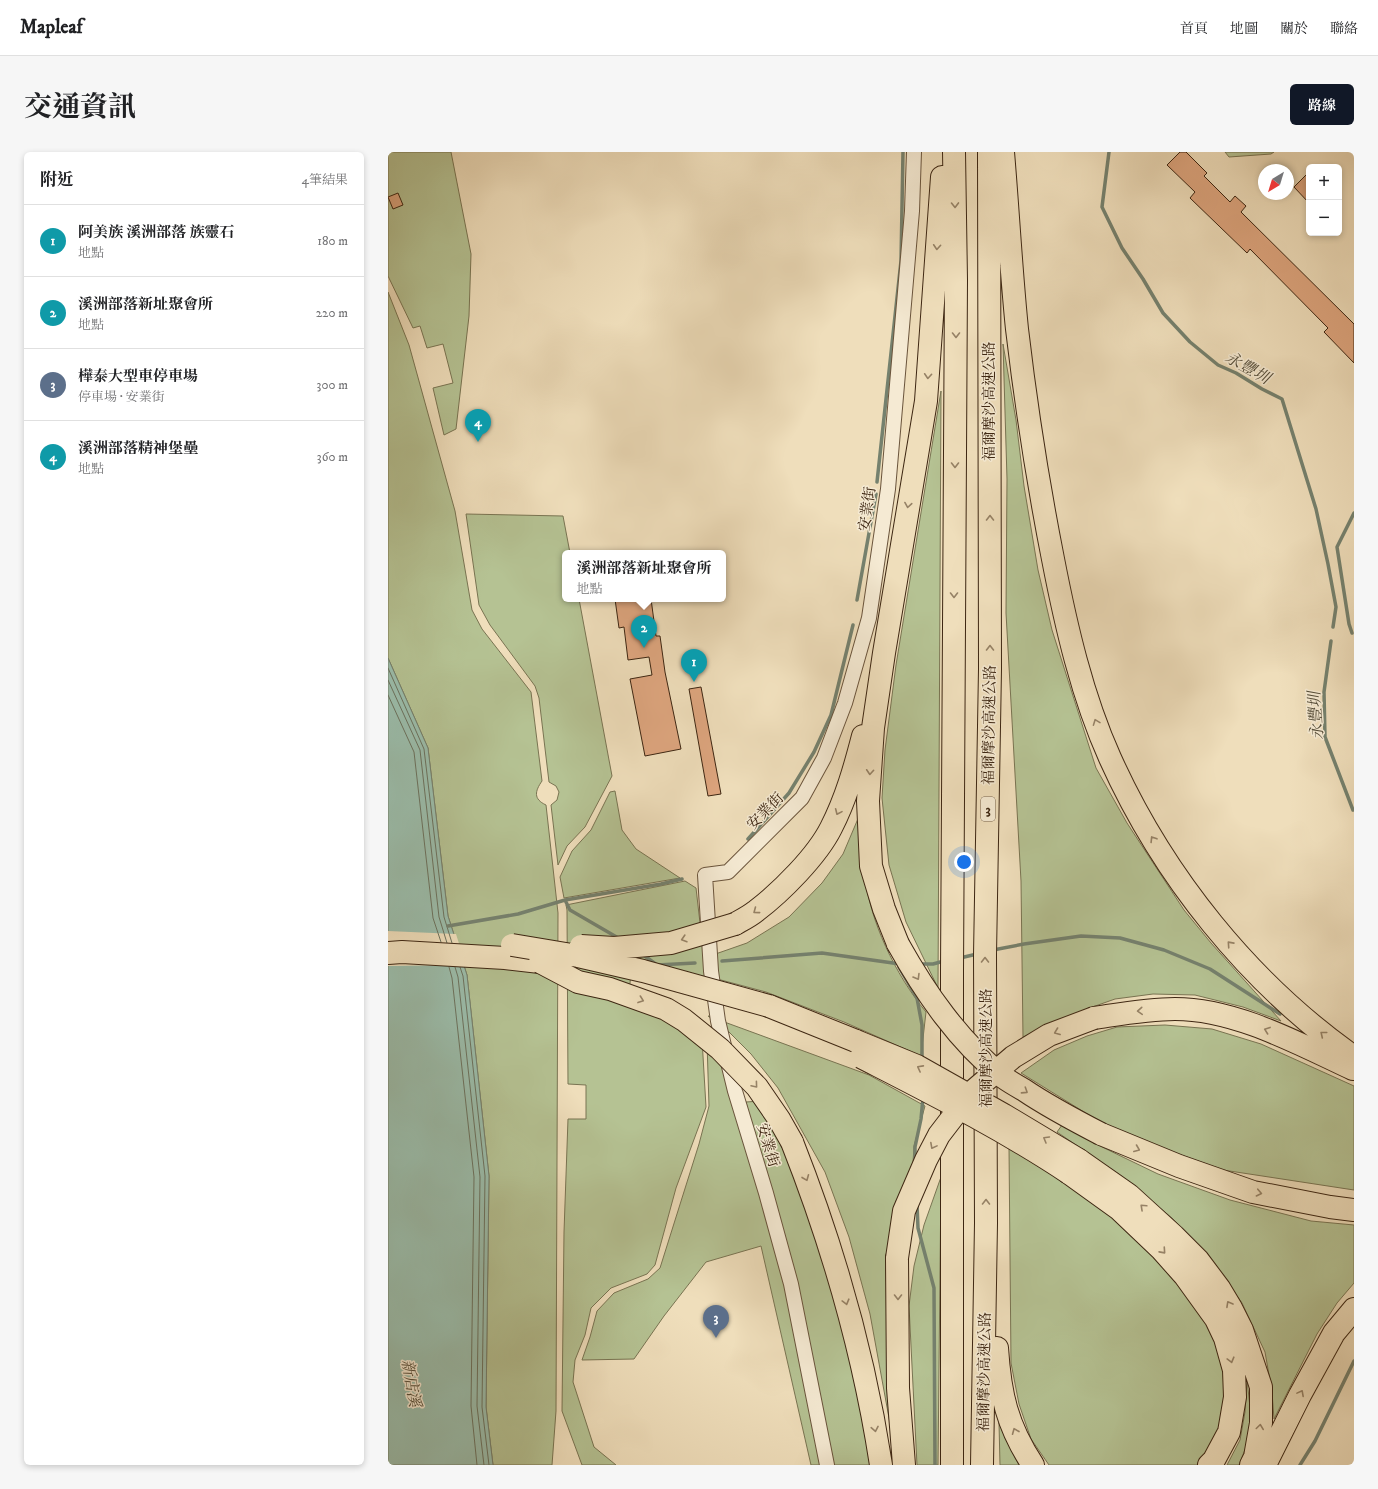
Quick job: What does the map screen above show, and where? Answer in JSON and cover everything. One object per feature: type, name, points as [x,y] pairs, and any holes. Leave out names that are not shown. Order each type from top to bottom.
[{"type":"highway","points":[[944,152],[926,401],[873,728],[868,801],[871,866],[884,909],[898,944],[918,980],[939,1010],[967,1044],[1004,1077],[1053,1109],[1101,1134],[1179,1166],[1253,1192],[1330,1207],[1354,1210]]},
{"type":"highway","name":"福爾摩沙高速公路","points":[[952,1465],[952,972],[956,288],[954,152]]},
{"type":"highway","name":"福爾摩沙高速公路","points":[[982,1465],[986,1223],[985,954],[990,669],[989,152]]},
{"type":"highway","points":[[1003,152],[1017,328],[1041,497],[1061,597],[1093,715],[1109,756],[1142,822],[1165,859],[1195,901],[1258,975],[1296,1012],[1354,1057]]},
{"type":"highway","points":[[388,939],[544,944],[614,948],[672,943],[735,924],[755,912],[794,877],[812,856],[831,829],[856,763],[884,653]]},
{"type":"highway","points":[[512,944],[578,956],[643,971],[767,1013],[852,1046],[1044,1157],[1074,1166],[1129,1195],[1198,1260],[1220,1288],[1242,1330],[1261,1387],[1261,1423],[1256,1457],[1251,1465]]},
{"type":"highway","points":[[388,953],[402,952],[497,957],[540,962],[664,988],[767,1013]]},
{"type":"highway","points":[[540,962],[578,982],[610,989],[666,1009],[684,1020],[720,1049],[757,1087],[779,1119],[792,1142],[813,1196],[842,1285],[863,1365],[881,1465]]},
{"type":"highway","points":[[904,1465],[898,1388],[897,1258],[904,1211],[926,1160],[939,1135],[972,1092],[1013,1057],[1049,1035],[1094,1018],[1142,1011],[1176,1009],[1205,1012],[1241,1021],[1284,1036],[1354,1069]]},
{"type":"highway","points":[[1074,1166],[1161,1248],[1185,1276],[1211,1313],[1225,1338],[1234,1370],[1235,1397],[1228,1432],[1214,1460],[1209,1465]]},
{"type":"highway","points":[[986,1223],[999,1377],[1006,1410],[1021,1446],[1033,1465]]},
{"type":"highway","points":[[1265,1465],[1300,1395],[1334,1333],[1354,1309]]},
{"type":"street","name":"安業街","points":[[827,1465],[791,1284],[766,1193],[735,1091],[718,1021],[711,971],[705,875],[728,872],[802,798],[824,758],[842,710],[869,618],[888,489],[912,211],[914,152]]},
{"type":"shaded area","points":[[388,152],[451,152],[471,254],[469,316],[456,429],[444,435],[433,388],[453,383],[443,344],[427,348],[420,326],[413,328],[388,276]]},
{"type":"shaded area","points":[[1225,152],[1274,152],[1271,154],[1229,157]]},
{"type":"shaded area","points":[[388,292],[409,345],[455,511],[472,610],[482,629],[531,692],[542,781],[536,794],[539,800],[546,805],[558,913],[556,1411],[552,1465],[493,1465],[486,1407],[489,1176],[467,975],[448,916],[428,748],[388,658]]},
{"type":"shaded area","points":[[1003,344],[1016,420],[1024,486],[1038,570],[1052,630],[1096,768],[1127,823],[1184,910],[1211,943],[1281,1021],[1243,1007],[1195,995],[1153,994],[1115,999],[1084,1010],[1023,1037],[1021,881],[1006,613],[1007,479]]},
{"type":"shaded area","points":[[941,391],[938,988],[906,922],[889,865],[882,798],[885,750],[896,665]]},
{"type":"shaded area","points":[[466,514],[563,516],[569,550],[562,550],[562,602],[580,602],[612,776],[585,827],[567,846],[558,865],[551,805],[557,800],[559,792],[556,786],[549,782],[539,698],[535,686],[490,625],[479,605]]},
{"type":"shaded area","points":[[615,791],[622,830],[636,849],[680,878],[564,898],[560,877],[572,851],[591,830],[610,792]]},
{"type":"shaded area","points":[[860,814],[863,865],[867,891],[878,928],[894,964],[926,1012],[921,1056],[844,1022],[766,992],[706,976],[707,982],[632,964],[628,1002],[702,1039],[706,1107],[676,1188],[655,1265],[647,1274],[611,1288],[591,1308],[585,1335],[575,1360],[573,1382],[594,1447],[616,1465],[582,1465],[562,1411],[564,1232],[568,1119],[586,1119],[586,1085],[568,1084],[566,905],[685,881],[696,888],[704,958],[747,943],[789,917],[822,883],[843,854]]},
{"type":"shaded area","points":[[708,1016],[869,1075],[925,1106],[914,1146],[913,1163],[908,1180],[896,1201],[886,1269],[891,1429],[870,1314],[849,1237],[825,1172],[778,1088],[751,1054],[725,1028]]},
{"type":"shaded area","points":[[1165,1025],[1212,1029],[1261,1044],[1354,1086],[1354,1190],[1223,1170],[1159,1147],[1105,1125],[1021,1073],[1054,1050],[1087,1036],[1117,1027]]},
{"type":"shaded area","points":[[707,1042],[725,1057],[789,1294],[822,1465],[811,1465],[761,1246],[706,1262],[664,1316],[634,1359],[582,1360],[597,1311],[614,1293],[648,1279],[660,1268],[699,1144],[709,1106]]},
{"type":"shaded area","points":[[761,1101],[803,1178],[858,1362],[876,1465],[832,1465],[746,1102]]},
{"type":"shaded area","points":[[1062,1125],[1100,1146],[1158,1174],[1230,1200],[1311,1221],[1354,1225],[1354,1283],[1337,1303],[1317,1334],[1274,1419],[1272,1392],[1265,1352],[1242,1303],[1208,1256],[1172,1218],[1120,1175],[1057,1132]]},
{"type":"shaded area","points":[[1009,1147],[1106,1212],[1153,1254],[1186,1292],[1210,1327],[1223,1362],[1226,1400],[1221,1426],[1198,1465],[1049,1465],[1031,1439],[1019,1404],[1011,1363]]},
{"type":"shaded area","points":[[941,1177],[938,1465],[917,1465],[909,1306],[914,1266],[924,1225]]},
{"type":"shaded area","points":[[1247,1379],[1251,1417],[1246,1447],[1239,1465],[1227,1465],[1240,1440],[1245,1412]]},
{"type":"shaded area","points":[[999,1423],[1015,1458],[1019,1465],[1000,1465]]},
{"type":"water","name":"新店溪","points":[[388,658],[428,748],[448,916],[467,975],[489,1176],[486,1407],[493,1465],[388,1465]]},
{"type":"pier","points":[[388,931],[456,934],[466,966],[388,966]]},
{"type":"building","points":[[1180,152],[1186,152],[1207,173],[1204,176],[1230,202],[1235,196],[1246,206],[1241,212],[1354,324],[1354,363],[1324,332],[1328,328],[1250,249],[1247,253],[1190,198],[1195,192],[1167,165]]},
{"type":"building","points":[[1306,175],[1306,200],[1294,187]]},
{"type":"building","points":[[398,193],[403,205],[393,209],[388,197]]},
{"type":"building","points":[[615,602],[651,602],[656,636],[660,636],[665,672],[681,749],[645,756],[630,679],[652,675],[649,657],[628,660],[624,627],[619,628]]},
{"type":"building","points":[[701,687],[721,794],[708,796],[689,689]]},
{"type":"waterway","points":[[877,482],[901,261],[903,152]]},
{"type":"waterway","name":"永豐圳","points":[[1109,152],[1102,207],[1122,248],[1143,279],[1163,313],[1190,342],[1218,365],[1236,373],[1282,399],[1316,509],[1336,607],[1333,627]]},
{"type":"waterway","points":[[857,600],[876,494]]},
{"type":"waterway","points":[[1352,633],[1349,624],[1337,547],[1354,513]]},
{"type":"waterway","points":[[748,839],[789,793],[814,752],[831,715],[853,625]]},
{"type":"waterway","name":"永豐圳","points":[[1331,641],[1324,692],[1325,737],[1353,810]]},
{"type":"waterway","points":[[448,926],[518,914],[565,900],[661,884],[682,879]]},
{"type":"waterway","points":[[565,900],[570,910],[620,939]]},
{"type":"waterway","points":[[993,950],[1081,936],[1120,938],[1164,950],[1210,969],[1280,1014]]},
{"type":"waterway","points":[[722,961],[822,953],[900,964]]},
{"type":"waterway","points":[[642,954],[657,965],[695,963]]},
{"type":"waterway","points":[[960,958],[977,954]]},
{"type":"waterway","points":[[919,964],[933,964],[944,961]]},
{"type":"waterway","points":[[899,967],[917,998],[922,1025],[922,1060]]},
{"type":"waterway","points":[[915,1161],[915,1147],[921,1119],[923,1098]]},
{"type":"waterway","points":[[917,1205],[918,1228],[934,1288],[935,1465]]},
{"type":"waterway","points":[[1300,1465],[1315,1441],[1354,1361]]},
{"type":"place","name":"溪洲部落精神堡壘","points":[[478,442]]},
{"type":"place","name":"溪洲部落新址聚會所","points":[[644,648]]},
{"type":"place","name":"阿美族 溪洲部落 族靈石","points":[[694,682]]},
{"type":"place","name":"樺泰大型車停車場","points":[[716,1338]]}]
